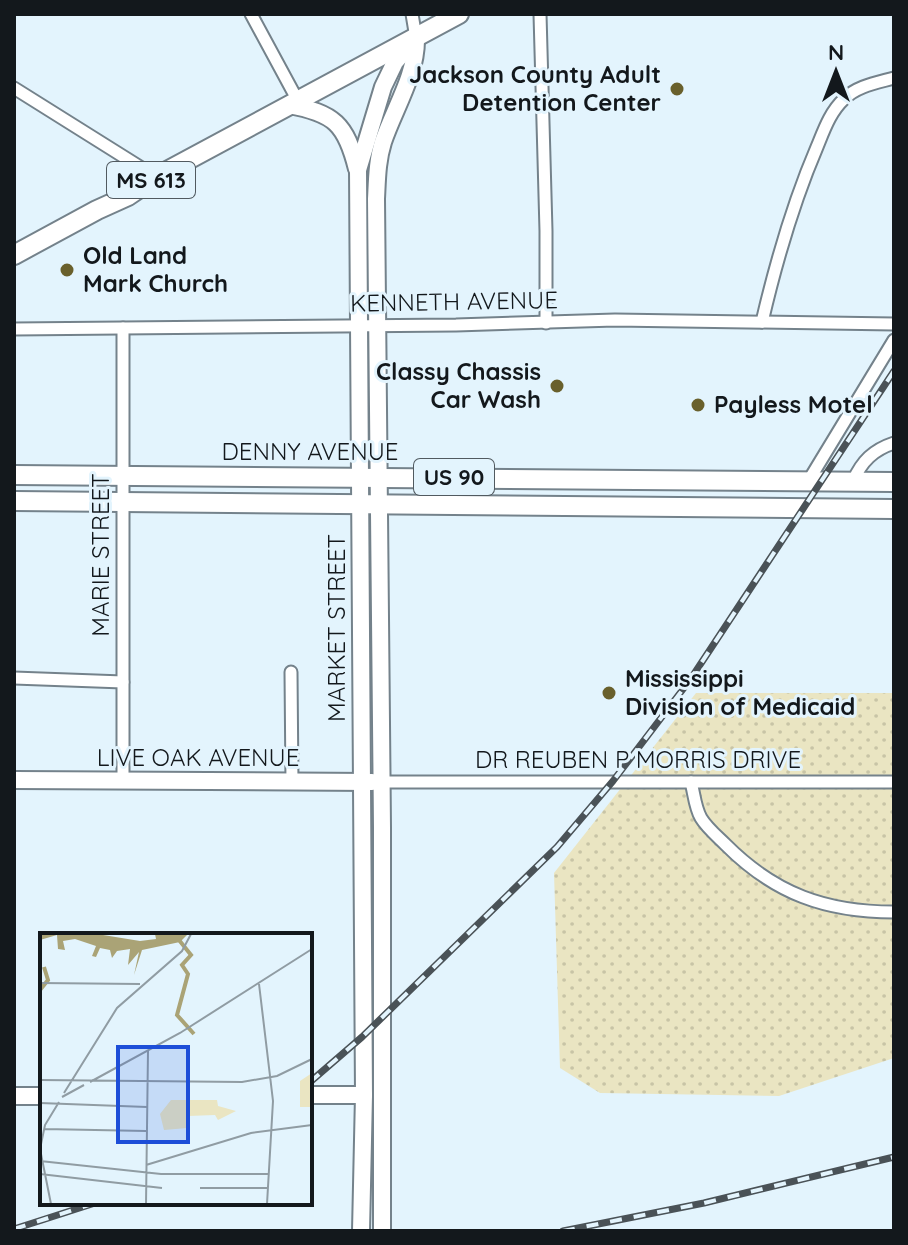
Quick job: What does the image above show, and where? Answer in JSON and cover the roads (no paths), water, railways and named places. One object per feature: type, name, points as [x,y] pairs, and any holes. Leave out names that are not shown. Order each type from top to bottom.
[{"type":"main road","name":"MS 613","points":[[14,255],[128,196],[156,177],[459,14]]},
{"type":"main road","name":"MARKET STREET","points":[[369,476],[358,326],[358,170],[383,87],[395,62],[416,38]]},
{"type":"main road","name":"MARKET STREET","points":[[361,1231],[364,1186],[362,782],[376,326],[376,199],[382,144],[412,65],[416,38]]},
{"type":"main road","points":[[294,103],[329,116],[341,128],[351,146],[358,170]]},
{"type":"main road","name":"DENNY AVENUE","points":[[14,475],[894,482]]},
{"type":"main road","name":"US 90","points":[[14,501],[894,509]]},
{"type":"main road","name":"MARKET STREET","points":[[369,503],[381,782],[382,1231]]},
{"type":"main road","name":"LIVE OAK AVENUE","points":[[14,780],[381,782]]},
{"type":"main road","points":[[312,1095],[364,1095]]},
{"type":"main road","points":[[14,1096],[40,1096]]},
{"type":"street","points":[[251,14],[294,103]]},
{"type":"street","name":"MARKET STREET","points":[[412,14],[416,38]]},
{"type":"street","points":[[540,14],[546,323]]},
{"type":"street","points":[[762,322],[792,216],[828,121],[837,106],[854,91],[894,78]]},
{"type":"street","points":[[14,88],[156,177]]},
{"type":"street","name":"KENNETH AVENUE","points":[[14,329],[376,326],[615,320],[894,324]]},
{"type":"street","name":"MARIE STREET","points":[[123,328],[123,781]]},
{"type":"street","points":[[809,480],[894,340]]},
{"type":"street","points":[[853,481],[864,461],[874,452],[894,443]]},
{"type":"street","points":[[291,672],[292,783]]},
{"type":"street","points":[[14,678],[123,682]]},
{"type":"street","name":"DR REUBEN P MORRIS DRIVE","points":[[381,782],[894,782]]},
{"type":"street","points":[[691,782],[700,816],[745,864],[777,886],[841,908],[894,912]]},
{"type":"railway","points":[[312,1080],[362,1037],[557,847],[613,781],[690,680],[894,371]]},
{"type":"railway","points":[[563,1231],[704,1203],[894,1157]]},
{"type":"railway","points":[[14,1229],[89,1205]]},
{"type":"place","name":"Jackson County Adult Detention Center","points":[[677,89]]},
{"type":"place","name":"Old Land Mark Church","points":[[67,270]]},
{"type":"place","name":"Classy Chassis Car Wash","points":[[557,386]]},
{"type":"place","name":"Payless Motel","points":[[698,405]]},
{"type":"place","name":"Mississippi Division of Medicaid","points":[[609,693]]}]
